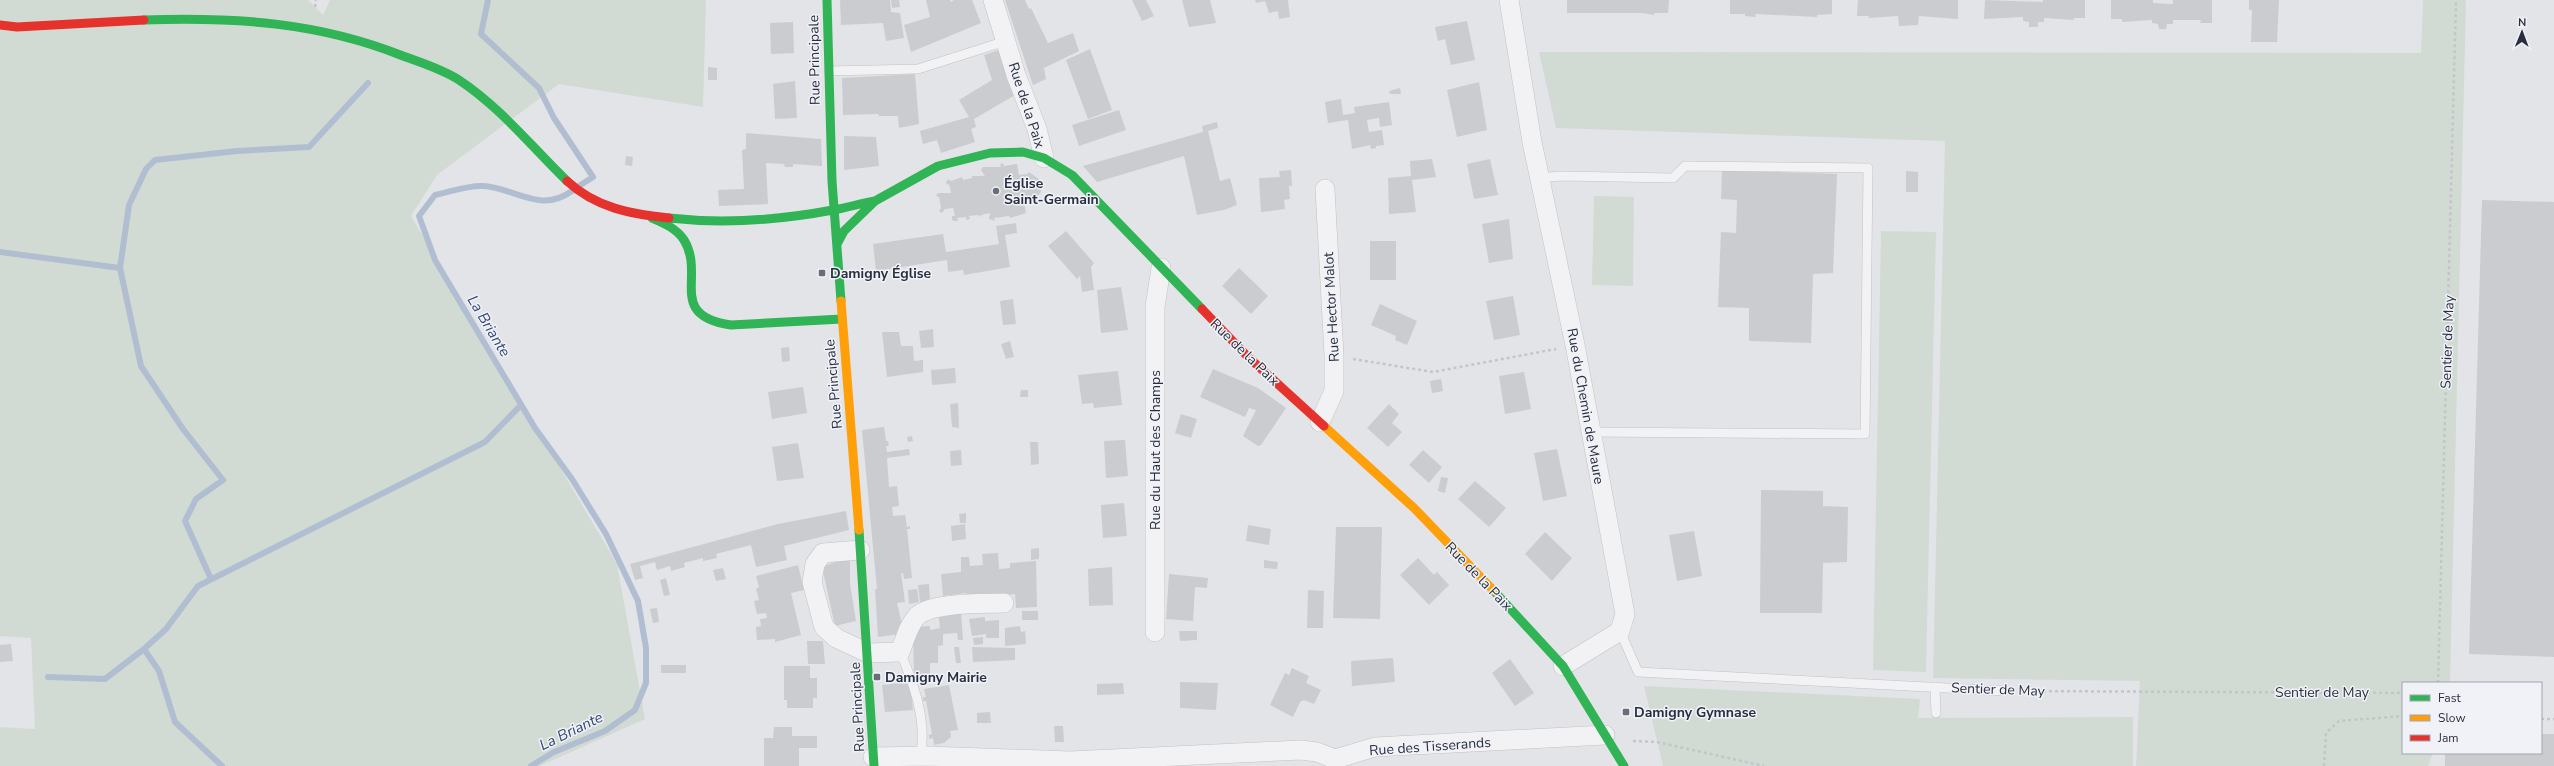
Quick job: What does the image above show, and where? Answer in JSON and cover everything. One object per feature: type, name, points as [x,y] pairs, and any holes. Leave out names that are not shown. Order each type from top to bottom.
[{"type":"street","name":"Rue Principale","points":[[827,0],[828,71],[837,244],[868,653],[873,761]]},
{"type":"street","name":"Rue de la Paix","points":[[993,0],[1037,129],[1044,158],[1072,175],[1247,356],[1414,508],[1563,666]]},
{"type":"street","name":"Rue du Chemin de Maure","points":[[1509,0],[1532,142],[1575,345],[1625,614],[1620,631]]},
{"type":"street","points":[[0,25],[17,27],[141,21],[247,21],[313,28],[398,53],[458,80],[506,119],[561,175],[593,201],[649,216],[669,225],[686,246],[692,300],[697,312],[706,320],[715,324],[731,325],[842,319]]},
{"type":"street","points":[[837,244],[844,231],[875,201],[938,166],[990,153],[1023,152],[1044,158]]},
{"type":"street","name":"Rue Hector Malot","points":[[1320,422],[1334,391],[1334,356],[1325,189]]},
{"type":"street","points":[[649,216],[708,220],[783,216],[835,210],[875,201]]},
{"type":"street","points":[[686,246],[693,234],[708,220]]},
{"type":"street","name":"Rue du Haut des Champs","points":[[1155,632],[1155,307],[1161,268]]},
{"type":"street","points":[[860,550],[823,553],[815,564],[812,582],[824,627],[836,638],[868,653],[900,652],[909,627],[918,616],[932,608],[1004,603]]},
{"type":"street","points":[[1620,631],[1563,666],[1624,766]]},
{"type":"street","name":"Rue des Tisserands","points":[[873,761],[920,757],[1155,762],[1301,750],[1317,752],[1334,762],[1375,747],[1606,737]]},
{"type":"lane","points":[[828,71],[918,69],[1006,41]]},
{"type":"lane","points":[[1540,178],[1560,176],[1673,178],[1685,166],[1868,168],[1865,434],[1590,432]]},
{"type":"lane","name":"Sentier de May","points":[[1620,631],[1638,672],[2005,691]]},
{"type":"lane","points":[[900,652],[914,685],[923,743],[920,757]]},
{"type":"lane","points":[[1935,687],[1936,713]]},
{"type":"path","name":"Sentier de May","points":[[2438,682],[2456,0]]},
{"type":"path","points":[[1334,356],[1433,372],[1468,368],[1575,345]]},
{"type":"path","name":"Sentier de May","points":[[2005,691],[2402,693]]},
{"type":"path","points":[[2324,766],[2326,733],[2339,721],[2402,716]]},
{"type":"path","points":[[2542,719],[2554,719]]},
{"type":"path","points":[[1606,737],[1657,742],[1764,766]]},
{"type":"shaded area","points":[[0,0],[308,0],[323,15],[330,0],[706,0],[703,107],[559,84],[437,175],[411,216],[617,564],[645,719],[540,766],[0,766],[0,727],[35,729],[31,638],[0,636]]},
{"type":"shaded area","points":[[2423,0],[2466,0],[2450,682],[2402,682],[2402,754],[2433,754],[2428,766],[2136,766],[2140,681],[1933,678],[1945,141],[1556,128],[1539,52],[2421,53]]},
{"type":"shaded area","points":[[1594,196],[1634,197],[1633,286],[1592,285]]},
{"type":"shaded area","points":[[1881,231],[1936,232],[1926,672],[1873,670]]},
{"type":"shaded area","points":[[1644,686],[1920,699],[1918,718],[2133,717],[2133,766],[1663,766]]},
{"type":"building","points":[[840,0],[890,0],[891,12],[900,13],[904,38],[886,41],[883,23],[841,25]]},
{"type":"building","points":[[891,0],[899,0],[900,7],[892,8]]},
{"type":"building","points":[[926,0],[950,0],[951,2],[954,0],[972,0],[981,23],[911,52],[904,25],[930,17]]},
{"type":"building","points":[[1005,0],[1025,0],[1029,9],[1031,8],[1048,43],[1073,33],[1079,51],[1044,68],[1046,79],[1033,85]]},
{"type":"building","points":[[1132,0],[1146,0],[1154,16],[1142,21]]},
{"type":"building","points":[[1182,0],[1210,0],[1216,23],[1189,27]]},
{"type":"building","points":[[1255,0],[1288,0],[1290,17],[1279,19],[1278,11],[1269,13],[1265,1],[1256,3]]},
{"type":"building","points":[[1567,0],[1669,0],[1668,13],[1654,13],[1654,15],[1643,13],[1567,13]]},
{"type":"building","points":[[1730,0],[1832,0],[1832,14],[1817,15],[1817,17],[1755,14],[1756,17],[1745,16],[1745,14],[1730,14]]},
{"type":"building","points":[[1858,0],[1958,0],[1958,19],[1919,16],[1918,25],[1899,26],[1898,16],[1868,18],[1869,16],[1857,16]]},
{"type":"building","points":[[1985,0],[2043,2],[2043,0],[2085,0],[2085,18],[2074,18],[2074,20],[2044,18],[2044,22],[2038,22],[2038,27],[2029,27],[2029,22],[2023,21],[2023,17],[1984,19]]},
{"type":"building","points":[[2111,0],[2153,0],[2153,3],[2173,4],[2173,0],[2212,0],[2212,23],[2200,23],[2201,20],[2173,20],[2173,24],[2167,24],[2166,29],[2159,29],[2158,24],[2152,23],[2152,20],[2122,22],[2122,19],[2111,19]]},
{"type":"building","points":[[2249,0],[2279,0],[2277,42],[2251,42],[2252,10],[2249,10]]},
{"type":"building","points":[[1467,21],[1475,60],[1451,65],[1445,39],[1438,41],[1435,27]]},
{"type":"building","points":[[793,22],[794,53],[771,54],[770,23]]},
{"type":"building","points":[[1090,49],[1112,110],[1088,119],[1066,60]]},
{"type":"building","points":[[999,50],[1015,95],[974,119],[976,127],[971,129],[975,142],[941,153],[937,140],[923,144],[920,131],[969,117],[959,100],[992,80],[984,55]]},
{"type":"building","points":[[708,67],[717,68],[717,80],[708,80]]},
{"type":"building","points":[[915,74],[919,124],[899,128],[898,116],[879,116],[878,114],[843,115],[842,78]]},
{"type":"building","points":[[795,81],[797,118],[775,119],[773,84]]},
{"type":"building","points":[[1479,82],[1487,130],[1457,137],[1447,90]]},
{"type":"building","points":[[1400,88],[1401,94],[1390,94],[1389,91]]},
{"type":"building","points":[[1341,99],[1343,115],[1355,113],[1354,107],[1389,102],[1392,125],[1380,127],[1379,118],[1367,120],[1369,132],[1382,130],[1384,145],[1376,146],[1376,148],[1371,149],[1370,145],[1352,149],[1348,120],[1328,123],[1325,102]]},
{"type":"building","points":[[1119,110],[1126,130],[1079,146],[1072,125]]},
{"type":"building","points":[[1217,122],[1218,128],[1208,131],[1220,181],[1230,178],[1237,205],[1224,210],[1197,215],[1184,156],[1097,182],[1083,166],[1203,132],[1202,126]]},
{"type":"building","points":[[746,133],[821,139],[822,166],[793,164],[793,167],[785,167],[784,164],[766,163],[768,204],[719,206],[718,190],[744,189],[742,150],[746,149]]},
{"type":"building","points":[[844,136],[876,137],[879,166],[844,170]]},
{"type":"building","points":[[626,156],[633,157],[632,166],[625,165]]},
{"type":"building","points":[[1432,159],[1436,177],[1412,180],[1416,212],[1389,214],[1388,178],[1411,176],[1410,161]]},
{"type":"building","points":[[1490,159],[1498,195],[1474,199],[1467,164]]},
{"type":"building","name":"Église Saint-Germain","points":[[1003,163],[1004,166],[1017,164],[1019,175],[1027,174],[1029,172],[1040,180],[1041,192],[1034,201],[1024,202],[1026,213],[1010,218],[1009,216],[994,218],[995,221],[989,219],[990,213],[981,215],[982,217],[978,215],[969,216],[970,219],[966,220],[966,217],[957,218],[958,221],[955,221],[952,220],[952,216],[955,216],[953,208],[945,209],[942,213],[939,211],[941,208],[939,197],[936,196],[938,193],[951,193],[949,184],[947,185],[946,182],[948,179],[951,181],[962,177],[963,180],[972,178],[972,176],[985,176],[981,170],[983,167],[1001,167],[1000,164]]},
{"type":"building","points":[[1291,170],[1292,186],[1289,186],[1290,199],[1284,200],[1285,209],[1261,212],[1259,178],[1280,177],[1279,171]]},
{"type":"building","points":[[1722,170],[1837,174],[1833,273],[1813,274],[1811,343],[1749,341],[1749,308],[1718,307],[1721,232],[1736,233],[1737,200],[1721,199]]},
{"type":"building","points":[[1906,171],[1918,172],[1918,192],[1906,192]]},
{"type":"building","points":[[2482,200],[2554,202],[2554,657],[2469,654]]},
{"type":"building","points":[[1509,219],[1513,259],[1489,263],[1482,224]]},
{"type":"building","points":[[1016,223],[1017,233],[1005,235],[1010,267],[964,275],[963,270],[948,272],[947,260],[876,271],[873,244],[943,234],[946,252],[999,244],[996,226]]},
{"type":"building","points":[[1066,231],[1094,263],[1091,267],[1094,290],[1082,292],[1080,276],[1077,279],[1048,246]]},
{"type":"building","points":[[1370,241],[1396,241],[1396,280],[1370,280]]},
{"type":"building","points":[[1239,268],[1268,296],[1251,314],[1222,286]]},
{"type":"building","points":[[1121,287],[1128,330],[1101,333],[1097,290]]},
{"type":"building","points":[[1513,296],[1520,335],[1494,340],[1486,301]]},
{"type":"building","points":[[1013,299],[1016,324],[1003,325],[1000,301]]},
{"type":"building","points":[[1380,304],[1417,321],[1407,345],[1395,340],[1396,336],[1371,325]]},
{"type":"building","points":[[933,329],[934,347],[921,348],[919,331]]},
{"type":"building","points":[[882,332],[899,332],[901,346],[913,346],[914,361],[923,360],[923,372],[887,377]]},
{"type":"building","points":[[1010,341],[1014,357],[1006,359],[1001,344]]},
{"type":"building","points":[[789,347],[790,361],[782,362],[781,348]]},
{"type":"building","points":[[955,368],[956,383],[932,385],[931,370]]},
{"type":"building","points":[[1213,369],[1258,388],[1286,408],[1261,445],[1258,446],[1243,436],[1256,410],[1249,408],[1245,417],[1200,397]]},
{"type":"building","points":[[1118,371],[1122,405],[1094,408],[1093,403],[1082,404],[1078,375]]},
{"type":"building","points":[[1524,372],[1531,409],[1505,414],[1499,376]]},
{"type":"building","points":[[1441,379],[1443,391],[1432,393],[1430,381]]},
{"type":"building","points":[[803,387],[807,413],[772,419],[768,392]]},
{"type":"building","points":[[1021,390],[1028,390],[1028,397],[1020,397]]},
{"type":"building","points":[[958,403],[959,428],[952,427],[950,404]]},
{"type":"building","points":[[1389,404],[1399,414],[1392,423],[1402,432],[1388,447],[1367,428]]},
{"type":"building","points":[[1181,414],[1197,419],[1191,438],[1175,433]]},
{"type":"building","points":[[884,427],[886,441],[888,441],[889,446],[886,446],[887,452],[909,449],[910,455],[887,458],[889,487],[897,486],[899,506],[892,507],[893,516],[905,515],[907,527],[910,526],[910,529],[907,529],[912,578],[904,579],[903,573],[901,573],[905,602],[897,603],[903,628],[900,634],[878,637],[875,589],[877,589],[862,430]]},
{"type":"building","points":[[912,436],[913,441],[908,442],[907,437]]},
{"type":"building","points":[[1125,440],[1128,476],[1106,478],[1104,441]]},
{"type":"building","points":[[1030,442],[1038,442],[1039,464],[1031,465]]},
{"type":"building","points":[[798,443],[804,478],[777,481],[772,447]]},
{"type":"building","points":[[1557,449],[1567,496],[1543,501],[1534,453]]},
{"type":"building","points":[[961,450],[962,465],[951,466],[950,451]]},
{"type":"building","points":[[1423,450],[1442,467],[1429,483],[1409,465]]},
{"type":"building","points":[[1441,477],[1448,478],[1445,493],[1438,491]]},
{"type":"building","points":[[1475,481],[1506,508],[1489,527],[1458,499]]},
{"type":"building","points":[[1761,490],[1823,491],[1823,506],[1848,507],[1847,562],[1823,563],[1822,613],[1760,613]]},
{"type":"building","points":[[1124,503],[1127,536],[1103,538],[1101,505]]},
{"type":"building","points":[[846,511],[849,530],[784,546],[787,560],[756,567],[751,545],[716,554],[717,558],[703,561],[703,558],[684,563],[685,567],[671,571],[670,566],[657,570],[655,562],[640,566],[643,578],[635,580],[630,564],[778,524]]},
{"type":"building","points":[[966,513],[966,523],[960,523],[959,514]]},
{"type":"building","points":[[965,524],[966,539],[952,541],[951,526]]},
{"type":"building","points":[[1248,525],[1271,529],[1269,545],[1246,541]]},
{"type":"building","points":[[1336,527],[1382,527],[1380,619],[1333,618]]},
{"type":"building","points":[[1694,531],[1702,576],[1677,581],[1669,535]]},
{"type":"building","points":[[1545,532],[1572,558],[1552,581],[1525,554]]},
{"type":"building","points":[[1039,548],[1039,559],[1031,560],[1031,549]]},
{"type":"building","points":[[998,553],[999,569],[1010,568],[1010,563],[1036,561],[1037,607],[1016,608],[1015,594],[966,598],[966,593],[943,596],[941,574],[961,572],[961,557],[969,557],[970,566],[983,565],[982,554]]},
{"type":"building","points":[[850,556],[850,584],[856,621],[835,626],[822,567]]},
{"type":"building","points":[[1418,558],[1434,575],[1437,572],[1449,585],[1429,605],[1400,575]]},
{"type":"building","points":[[1264,560],[1278,562],[1277,569],[1264,568]]},
{"type":"building","points":[[798,565],[804,590],[791,593],[801,635],[775,642],[775,639],[757,640],[756,627],[761,626],[760,619],[767,618],[766,613],[757,614],[754,601],[759,600],[756,589],[759,587],[756,576]]},
{"type":"building","points":[[1112,567],[1113,605],[1089,606],[1088,569]]},
{"type":"building","points":[[723,568],[726,579],[716,581],[713,570]]},
{"type":"building","points":[[1169,574],[1208,578],[1207,588],[1195,587],[1193,621],[1166,619]]},
{"type":"building","points":[[666,578],[670,595],[664,596],[660,580]]},
{"type":"building","points":[[929,584],[930,601],[920,602],[918,585]]},
{"type":"building","points":[[917,589],[919,602],[909,604],[908,590]]},
{"type":"building","points":[[1308,590],[1324,591],[1323,628],[1307,628]]},
{"type":"building","points":[[657,608],[659,622],[653,623],[650,609]]},
{"type":"building","points":[[961,610],[963,640],[958,640],[957,633],[943,634],[943,645],[938,646],[938,663],[930,663],[930,678],[914,678],[913,632],[916,627],[930,626],[930,630],[940,628],[938,611]]},
{"type":"building","points":[[1022,611],[1038,611],[1038,620],[1022,620]]},
{"type":"building","points":[[985,617],[985,621],[999,620],[999,638],[986,638],[986,634],[972,636],[969,619]]},
{"type":"building","points":[[1020,626],[1021,632],[1025,631],[1026,644],[1005,646],[1005,628]]},
{"type":"building","points":[[1179,631],[1197,631],[1197,640],[1180,641]]},
{"type":"building","points":[[983,637],[983,644],[974,645],[973,638]]},
{"type":"building","points":[[807,641],[823,641],[825,664],[808,664]]},
{"type":"building","points":[[11,644],[13,661],[0,662],[0,645]]},
{"type":"building","points":[[954,647],[959,647],[961,663],[956,663]]},
{"type":"building","points":[[972,647],[1015,648],[1015,660],[973,662]]},
{"type":"building","points":[[1393,658],[1395,682],[1352,686],[1351,661]]},
{"type":"building","points":[[1510,659],[1534,693],[1515,706],[1492,673]]},
{"type":"building","points":[[661,665],[686,665],[686,673],[661,673]]},
{"type":"building","points":[[784,666],[810,666],[810,678],[817,678],[817,698],[813,698],[813,708],[787,708],[787,700],[784,700]]},
{"type":"building","points":[[1292,668],[1309,676],[1306,683],[1321,690],[1314,704],[1304,700],[1300,702],[1293,717],[1270,705],[1285,673],[1289,675]]},
{"type":"building","points":[[910,682],[913,710],[885,712],[882,685]]},
{"type":"building","points":[[1180,682],[1218,683],[1216,710],[1180,708]]},
{"type":"building","points":[[1123,683],[1124,694],[1097,695],[1097,684]]},
{"type":"building","points":[[949,685],[958,730],[950,731],[951,737],[944,743],[934,745],[933,738],[929,739],[929,735],[932,734],[926,701],[923,701],[923,697],[926,697],[924,689]]},
{"type":"building","points":[[990,712],[991,723],[977,723],[977,713]]},
{"type":"building","points":[[1054,726],[1063,726],[1064,742],[1055,742]]},
{"type":"building","points":[[774,727],[792,727],[792,736],[817,736],[817,748],[799,748],[799,766],[764,766],[764,738],[773,738]]},
{"type":"building","points":[[2542,734],[2554,734],[2554,766],[2445,766],[2445,754],[2542,754]]},
{"type":"waterway","name":"La Briante","points":[[488,0],[481,34],[539,88],[554,118],[593,177],[579,186]]},
{"type":"waterway","points":[[211,579],[185,521],[196,499],[223,480],[183,429],[141,366],[120,268],[129,205],[146,169],[155,160],[237,151],[309,147],[368,83]]},
{"type":"waterway","name":"La Briante","points":[[531,766],[554,752],[605,731],[635,710],[646,683],[646,648],[638,601],[606,534],[572,479],[535,428],[435,260],[419,216],[435,195],[471,187],[483,186],[495,188],[538,200],[549,200],[560,197],[572,191]]},
{"type":"waterway","points":[[0,252],[120,268]]},
{"type":"waterway","points":[[144,649],[166,629],[198,586],[485,442],[521,405]]},
{"type":"waterway","points":[[48,677],[105,679],[144,649],[159,671],[175,722],[222,766]]},
{"type":"traffic: fast","points":[[827,0],[832,181],[841,301]]},
{"type":"traffic: fast","points":[[144,20],[178,19],[244,21],[308,29],[371,45],[425,64],[459,80],[488,102],[567,181]]},
{"type":"traffic: fast","points":[[837,244],[844,231],[875,201],[938,166],[990,153],[1023,152],[1044,158],[1072,175],[1202,309]]},
{"type":"traffic: fast","points":[[669,218],[710,221],[772,219],[838,209],[875,201]]},
{"type":"traffic: fast","points":[[652,218],[666,224],[684,240],[690,254],[691,292],[693,303],[699,313],[711,320],[731,325],[842,319]]},
{"type":"traffic: fast","points":[[859,530],[874,766]]},
{"type":"traffic: fast","points":[[1494,591],[1563,666],[1624,766]]},
{"type":"traffic: slow","points":[[841,301],[859,530]]},
{"type":"traffic: slow","points":[[1324,426],[1414,508],[1494,591]]},
{"type":"traffic: jam","points":[[0,25],[17,27],[144,20]]},
{"type":"traffic: jam","points":[[567,181],[590,198],[602,204],[628,212],[669,218]]},
{"type":"traffic: jam","points":[[1202,309],[1247,356],[1324,426]]},
{"type":"place","name":"Église Saint-Germain","points":[[996,191]]},
{"type":"place","name":"Damigny Église","points":[[822,273]]},
{"type":"place","name":"Damigny Mairie","points":[[877,677]]},
{"type":"place","name":"Damigny Gymnase","points":[[1626,712]]}]
